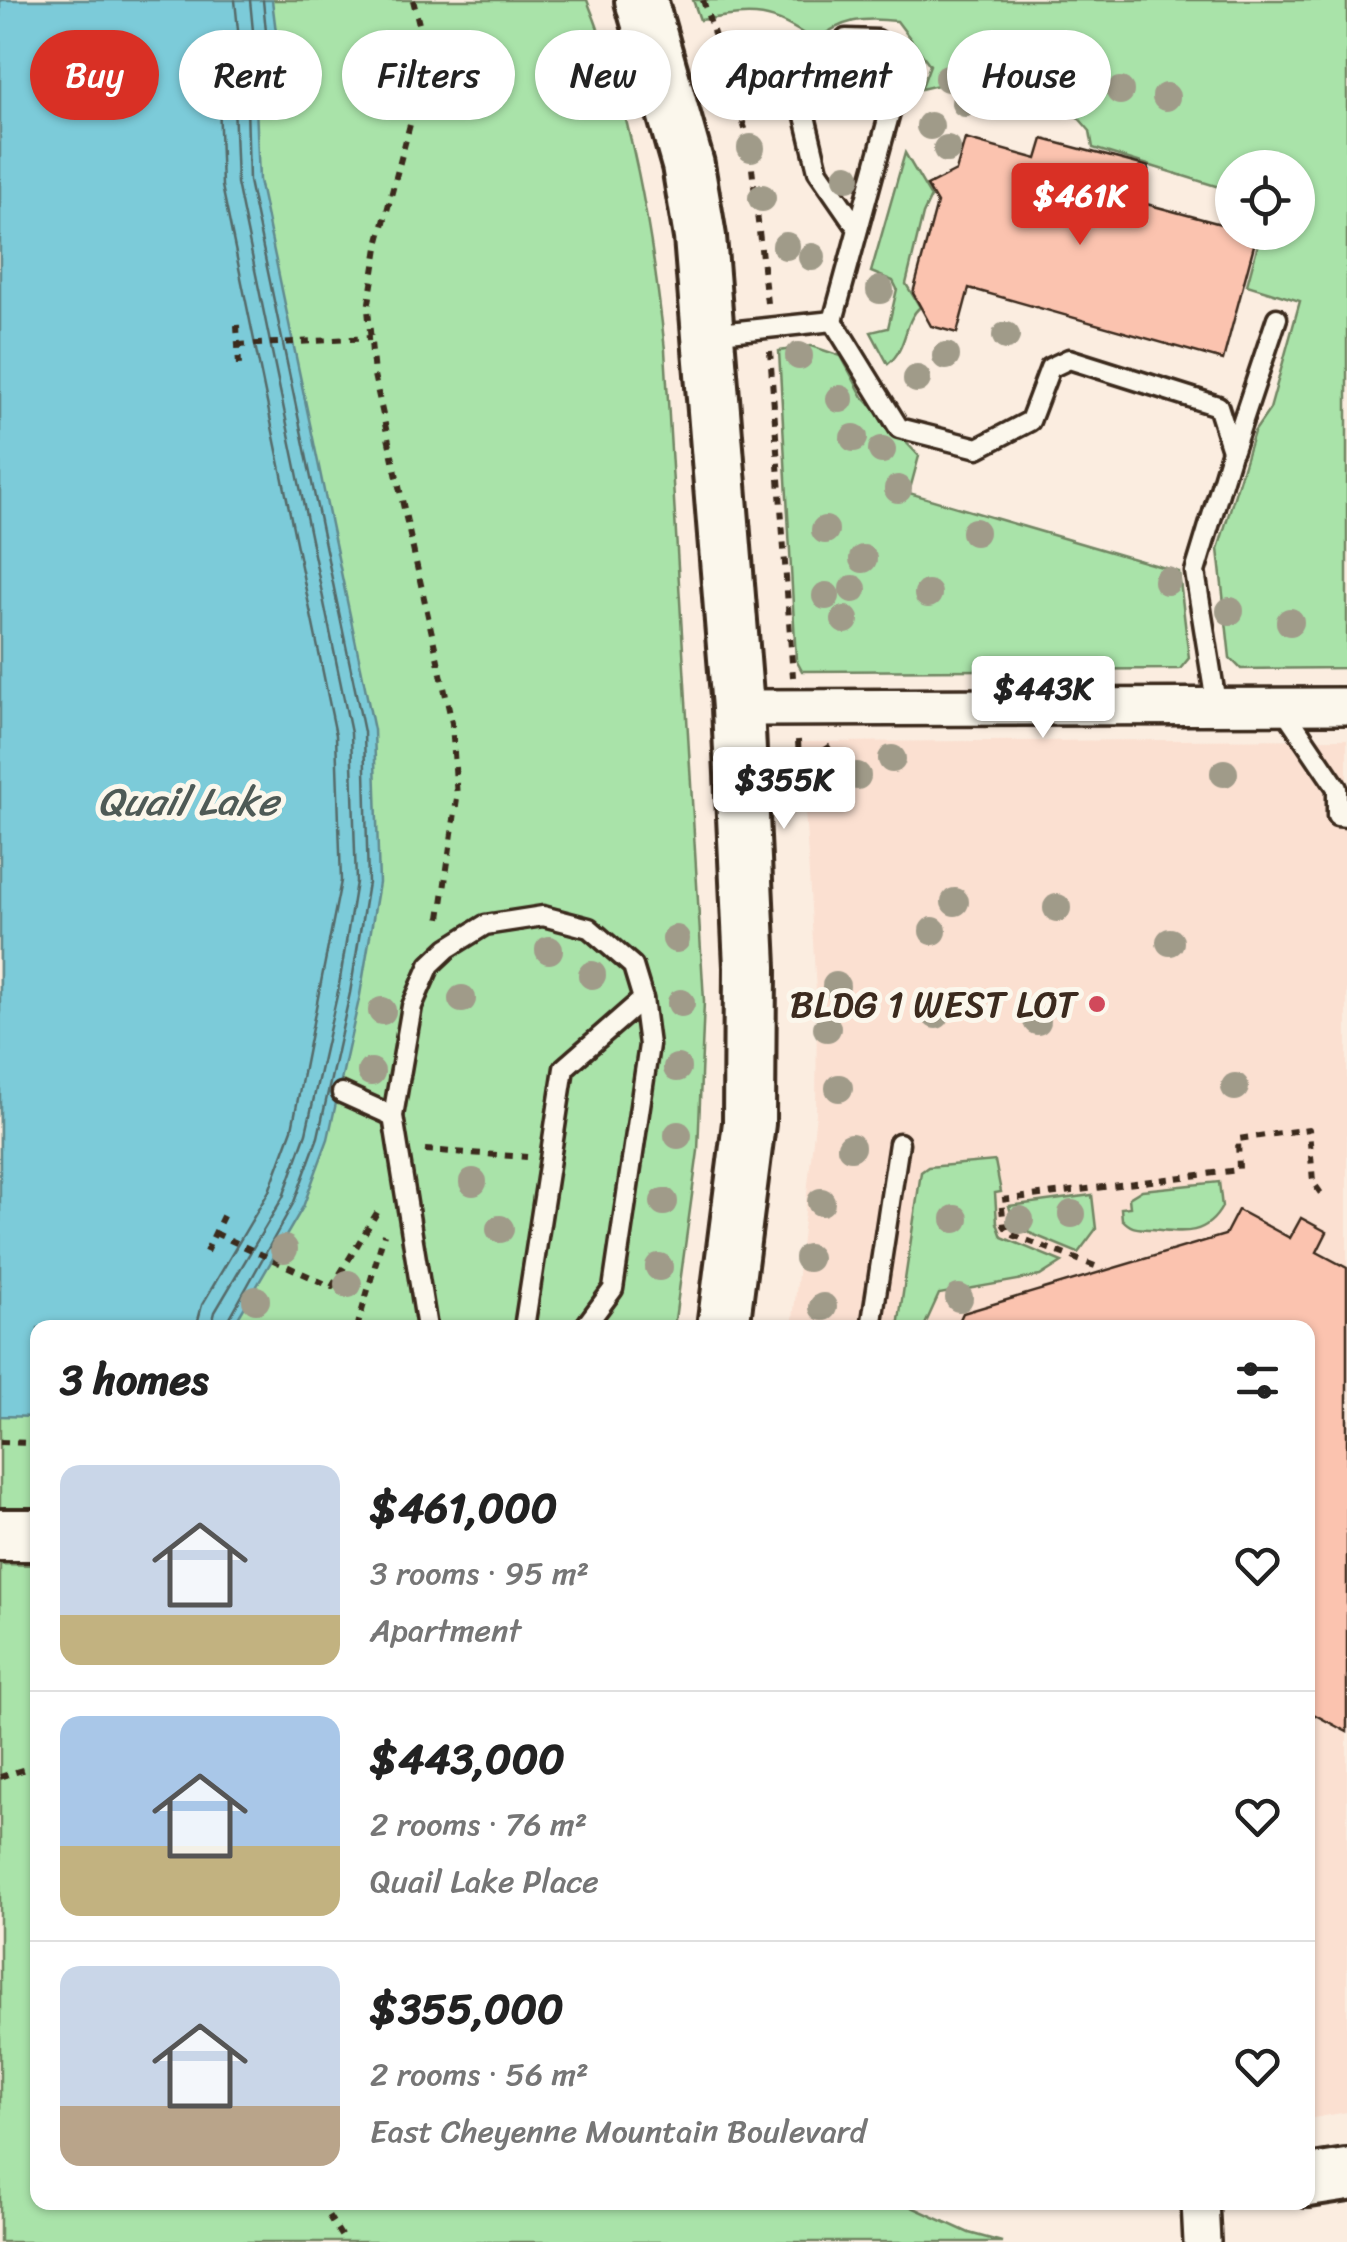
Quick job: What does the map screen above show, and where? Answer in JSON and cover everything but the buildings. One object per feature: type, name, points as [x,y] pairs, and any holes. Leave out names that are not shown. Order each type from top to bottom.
[{"type":"street","points":[[641,0],[688,166],[710,334],[738,708],[751,1060],[742,1196],[724,1320]]},
{"type":"street","points":[[738,708],[1347,706]]},
{"type":"street","points":[[0,1535],[30,1534]]},
{"type":"street","points":[[1315,2180],[1347,2175]]},
{"type":"street","points":[[1200,2210],[1202,2242]]},
{"type":"lane","points":[[858,228],[818,171],[805,116],[812,70],[846,39],[878,40],[902,68],[833,321],[899,428],[978,448],[1030,421],[1050,368],[1069,359],[1218,406],[1232,450]]},
{"type":"lane","points":[[1217,708],[1194,572],[1278,318]]},
{"type":"lane","points":[[710,334],[833,321]]},
{"type":"lane","points":[[1283,707],[1337,788],[1337,816],[1347,817]]},
{"type":"lane","points":[[426,1320],[393,1116],[412,1006],[430,965],[485,925],[543,916],[589,928],[633,966],[644,999],[649,1045],[613,1289],[590,1320]]},
{"type":"lane","points":[[525,1320],[564,1068],[644,999]]},
{"type":"lane","points":[[342,1094],[393,1116]]},
{"type":"lane","points":[[872,1320],[900,1142]]},
{"type":"path","points":[[413,0],[425,48],[417,98],[378,240],[368,309],[374,374],[452,723],[457,798],[430,965]]},
{"type":"path","points":[[704,0],[750,141],[768,328],[799,760]]},
{"type":"path","points":[[237,324],[239,366]]},
{"type":"path","points":[[238,346],[371,338]]},
{"type":"path","points":[[1095,1266],[1010,1234],[1004,1225],[1001,1200],[1239,1170],[1238,1139],[1310,1129],[1313,1182],[1322,1194]]},
{"type":"path","points":[[399,1149],[536,1158]]},
{"type":"path","points":[[215,1232],[332,1287],[382,1204],[390,1203],[359,1320]]},
{"type":"path","points":[[206,1252],[224,1214]]},
{"type":"path","points":[[0,1442],[30,1443]]},
{"type":"path","points":[[0,1777],[30,1767]]},
{"type":"path","points":[[325,2210],[345,2242]]},
{"type":"shaded area","points":[[1347,739],[1347,2112],[1315,2118],[1315,1320],[793,1320],[816,1113],[817,1008],[801,742]]},
{"type":"green space","points":[[0,0],[587,0],[598,30],[535,30],[535,120],[626,120],[654,261],[665,350],[704,1001],[698,1151],[675,1320],[30,1320],[30,1511],[0,1511]]},
{"type":"green space","points":[[693,0],[1347,0],[1347,668],[1241,669],[1230,658],[1218,549],[1254,432],[1270,409],[1300,301],[1247,285],[1256,250],[1315,250],[1315,150],[1215,150],[1215,186],[1093,148],[1090,131],[1080,120],[1111,120],[1111,30],[947,30],[947,83],[927,88],[927,30],[904,30],[897,21],[873,19],[853,21],[832,30],[797,30],[760,15],[700,20]]},
{"type":"green space","points":[[905,153],[931,197],[906,284],[920,307],[888,364],[871,332],[888,328],[897,289],[893,281],[871,272]]},
{"type":"green space","points":[[811,346],[841,356],[863,397],[919,456],[909,493],[1179,572],[1189,658],[1180,669],[802,671],[796,660],[779,351]]},
{"type":"green space","points":[[995,1161],[1001,1192],[995,1193],[997,1223],[1002,1237],[1062,1262],[1040,1276],[939,1294],[927,1320],[899,1320],[921,1172],[928,1167]]},
{"type":"green space","points":[[1219,1182],[1222,1207],[1200,1228],[1182,1232],[1139,1228],[1122,1219],[1121,1208],[1130,1207],[1129,1198],[1142,1190]]},
{"type":"green space","points":[[1092,1195],[1096,1229],[1078,1253],[1015,1227],[1009,1206]]},
{"type":"green space","points":[[0,1564],[30,1565],[30,2210],[919,2210],[969,2233],[1002,2242],[0,2242]]},
{"type":"water","name":"Quail Lake","points":[[0,0],[272,0],[276,30],[179,30],[179,120],[257,120],[259,180],[374,730],[379,883],[360,995],[328,1139],[303,1207],[237,1320],[30,1320],[30,1417],[0,1416]]},
{"type":"place","name":"BLDG 1 WEST LOT","points":[[1097,1004]]}]
